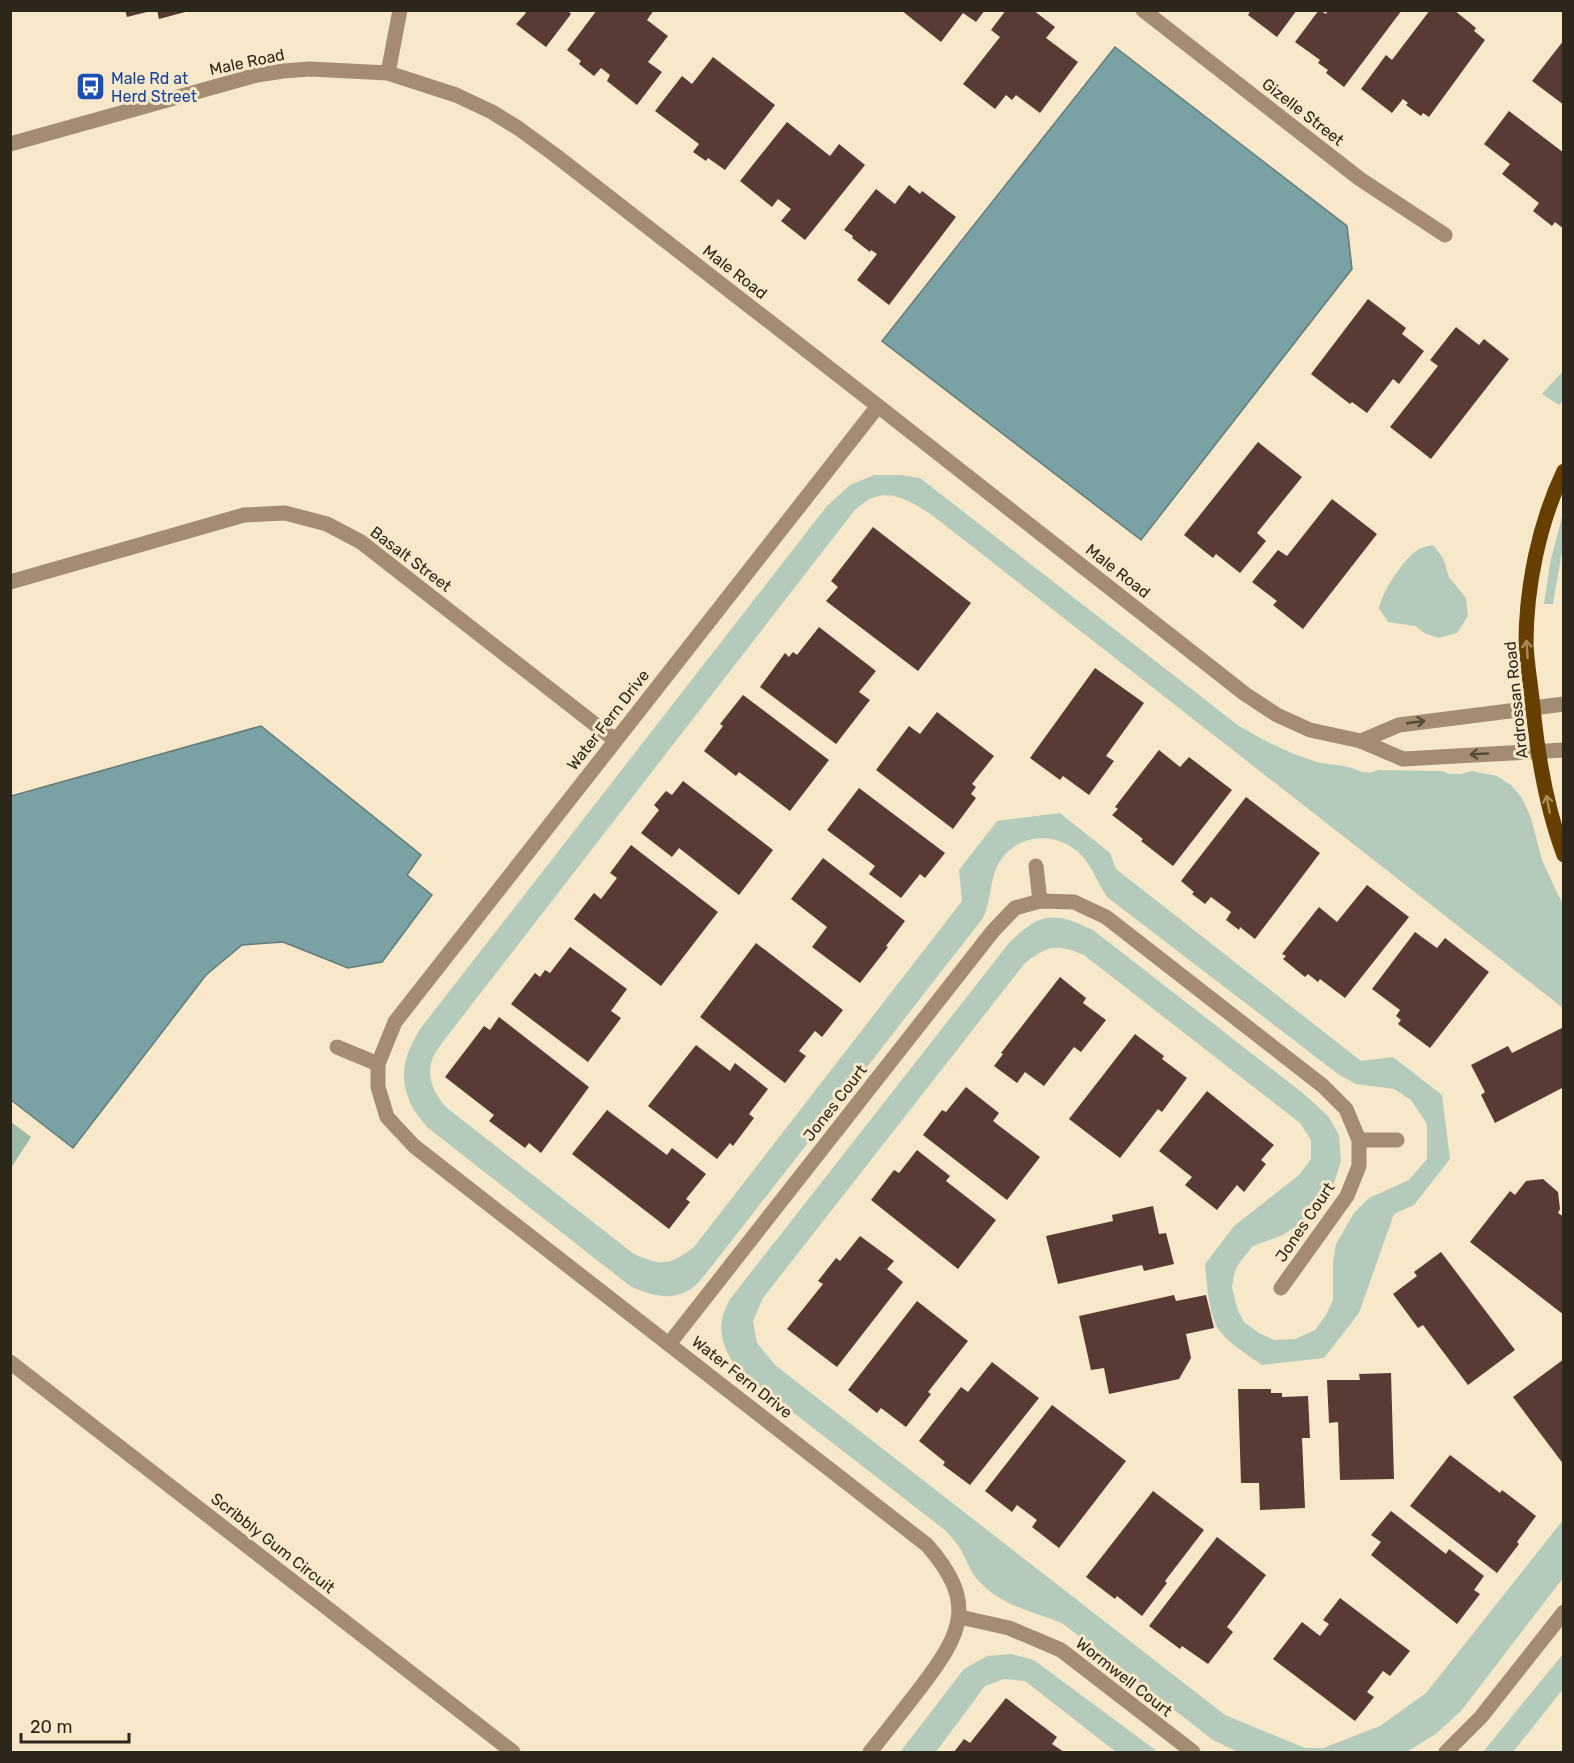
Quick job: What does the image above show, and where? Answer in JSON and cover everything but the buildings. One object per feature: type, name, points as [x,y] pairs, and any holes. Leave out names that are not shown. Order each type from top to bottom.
[{"type":"main road","name":"Ardrossan Road","points":[[1563,471],[1540,537],[1530,592],[1526,645],[1538,752],[1552,822],[1563,855]]},
{"type":"street","points":[[388,73],[400,10]]},
{"type":"street","name":"Gizelle Street","points":[[1143,10],[1360,179],[1446,235]]},
{"type":"street","name":"Male Road","points":[[10,144],[257,75],[283,71],[310,69],[388,73],[456,95],[492,112],[518,128],[1245,694],[1277,715],[1310,730],[1361,741],[1403,759],[1563,750]]},
{"type":"street","name":"Water Fern Drive","points":[[878,406],[395,1022],[378,1064],[378,1087],[387,1117],[414,1146],[927,1545],[944,1564],[952,1579],[960,1617]]},
{"type":"street","name":"Basalt Street","points":[[10,582],[244,515],[285,513],[327,524],[362,542],[615,740]]},
{"type":"street","points":[[1361,741],[1399,725],[1563,704]]},
{"type":"street","points":[[1036,866],[1040,901]]},
{"type":"street","name":"Jones Court","points":[[669,1344],[993,931],[1015,908],[1040,901],[1074,902],[1106,917],[1323,1086],[1346,1109],[1359,1140],[1359,1166],[1347,1196],[1281,1288]]},
{"type":"street","points":[[337,1047],[378,1064]]},
{"type":"street","points":[[1359,1140],[1397,1140]]},
{"type":"street","name":"Scribbly Gum Circuit","points":[[10,1362],[513,1752]]},
{"type":"street","points":[[1446,1752],[1481,1718],[1563,1612]]},
{"type":"street","points":[[870,1752],[945,1655],[954,1638],[960,1617]]},
{"type":"street","name":"Wormwell Court","points":[[960,1617],[1009,1628],[1061,1650],[1193,1752]]},
{"type":"green space","points":[[1563,371],[1563,400],[1559,405],[1542,394]]},
{"type":"green space","points":[[874,475],[920,478],[1239,726],[1274,745],[1316,762],[1365,772],[1378,770],[1442,771],[1461,774],[1472,771],[1497,776],[1511,785],[1522,798],[1531,818],[1542,860],[1563,905],[1563,1008],[932,515],[902,498],[886,495],[870,499],[854,511],[445,1039],[430,1067],[433,1086],[447,1108],[634,1254],[659,1262],[678,1258],[694,1247],[962,901],[959,870],[997,821],[1060,813],[1110,853],[1116,869],[1361,1061],[1393,1057],[1442,1095],[1450,1159],[1414,1205],[1394,1214],[1359,1313],[1324,1358],[1262,1365],[1231,1342],[1216,1325],[1207,1287],[1205,1264],[1234,1226],[1299,1175],[1311,1159],[1311,1140],[1300,1123],[1084,955],[1066,949],[1053,948],[1025,963],[763,1298],[753,1321],[757,1343],[775,1365],[1225,1715],[1305,1748],[1323,1748],[1380,1726],[1426,1693],[1563,1520],[1563,1578],[1461,1711],[1437,1733],[1407,1752],[1238,1752],[1213,1740],[1062,1623],[1006,1602],[986,1588],[976,1578],[959,1547],[946,1531],[736,1368],[724,1342],[722,1318],[730,1299],[1009,943],[1030,925],[1048,918],[1068,920],[1093,930],[1304,1094],[1328,1116],[1339,1135],[1341,1161],[1334,1183],[1301,1223],[1283,1235],[1253,1246],[1235,1271],[1232,1287],[1238,1311],[1244,1322],[1274,1340],[1295,1339],[1315,1330],[1326,1315],[1333,1300],[1333,1262],[1336,1244],[1354,1213],[1369,1198],[1409,1180],[1427,1159],[1427,1124],[1411,1100],[1394,1089],[1356,1084],[1338,1074],[1107,897],[1089,865],[1070,846],[1045,838],[1020,843],[1009,850],[996,868],[983,918],[708,1271],[691,1289],[683,1293],[660,1296],[630,1286],[427,1127],[410,1103],[404,1080],[405,1063],[420,1029],[827,506],[850,485]]},
{"type":"green space","points":[[1563,513],[1563,545],[1553,604],[1544,604],[1550,563]]},
{"type":"green space","points":[[1433,545],[1443,558],[1449,577],[1466,598],[1468,616],[1457,633],[1439,638],[1426,634],[1415,626],[1388,622],[1379,608],[1389,584],[1407,559],[1419,549]]},
{"type":"green space","points":[[11,1122],[31,1137],[11,1168]]},
{"type":"green space","points":[[1011,1654],[1034,1660],[1158,1752],[1116,1752],[1025,1681],[1004,1679],[985,1686],[936,1752],[900,1752],[964,1669],[987,1656]]},
{"type":"green space","points":[[1563,1654],[1563,1689],[1513,1752],[1483,1752]]},
{"type":"water","points":[[1115,47],[1347,226],[1352,269],[1141,540],[882,341]]},
{"type":"water","points":[[261,726],[421,855],[407,875],[432,895],[382,962],[348,968],[283,942],[242,945],[206,975],[73,1148],[11,1100],[11,796]]},
{"type":"place","name":"Male Rd at Herd Street","points":[[90,87]]}]
